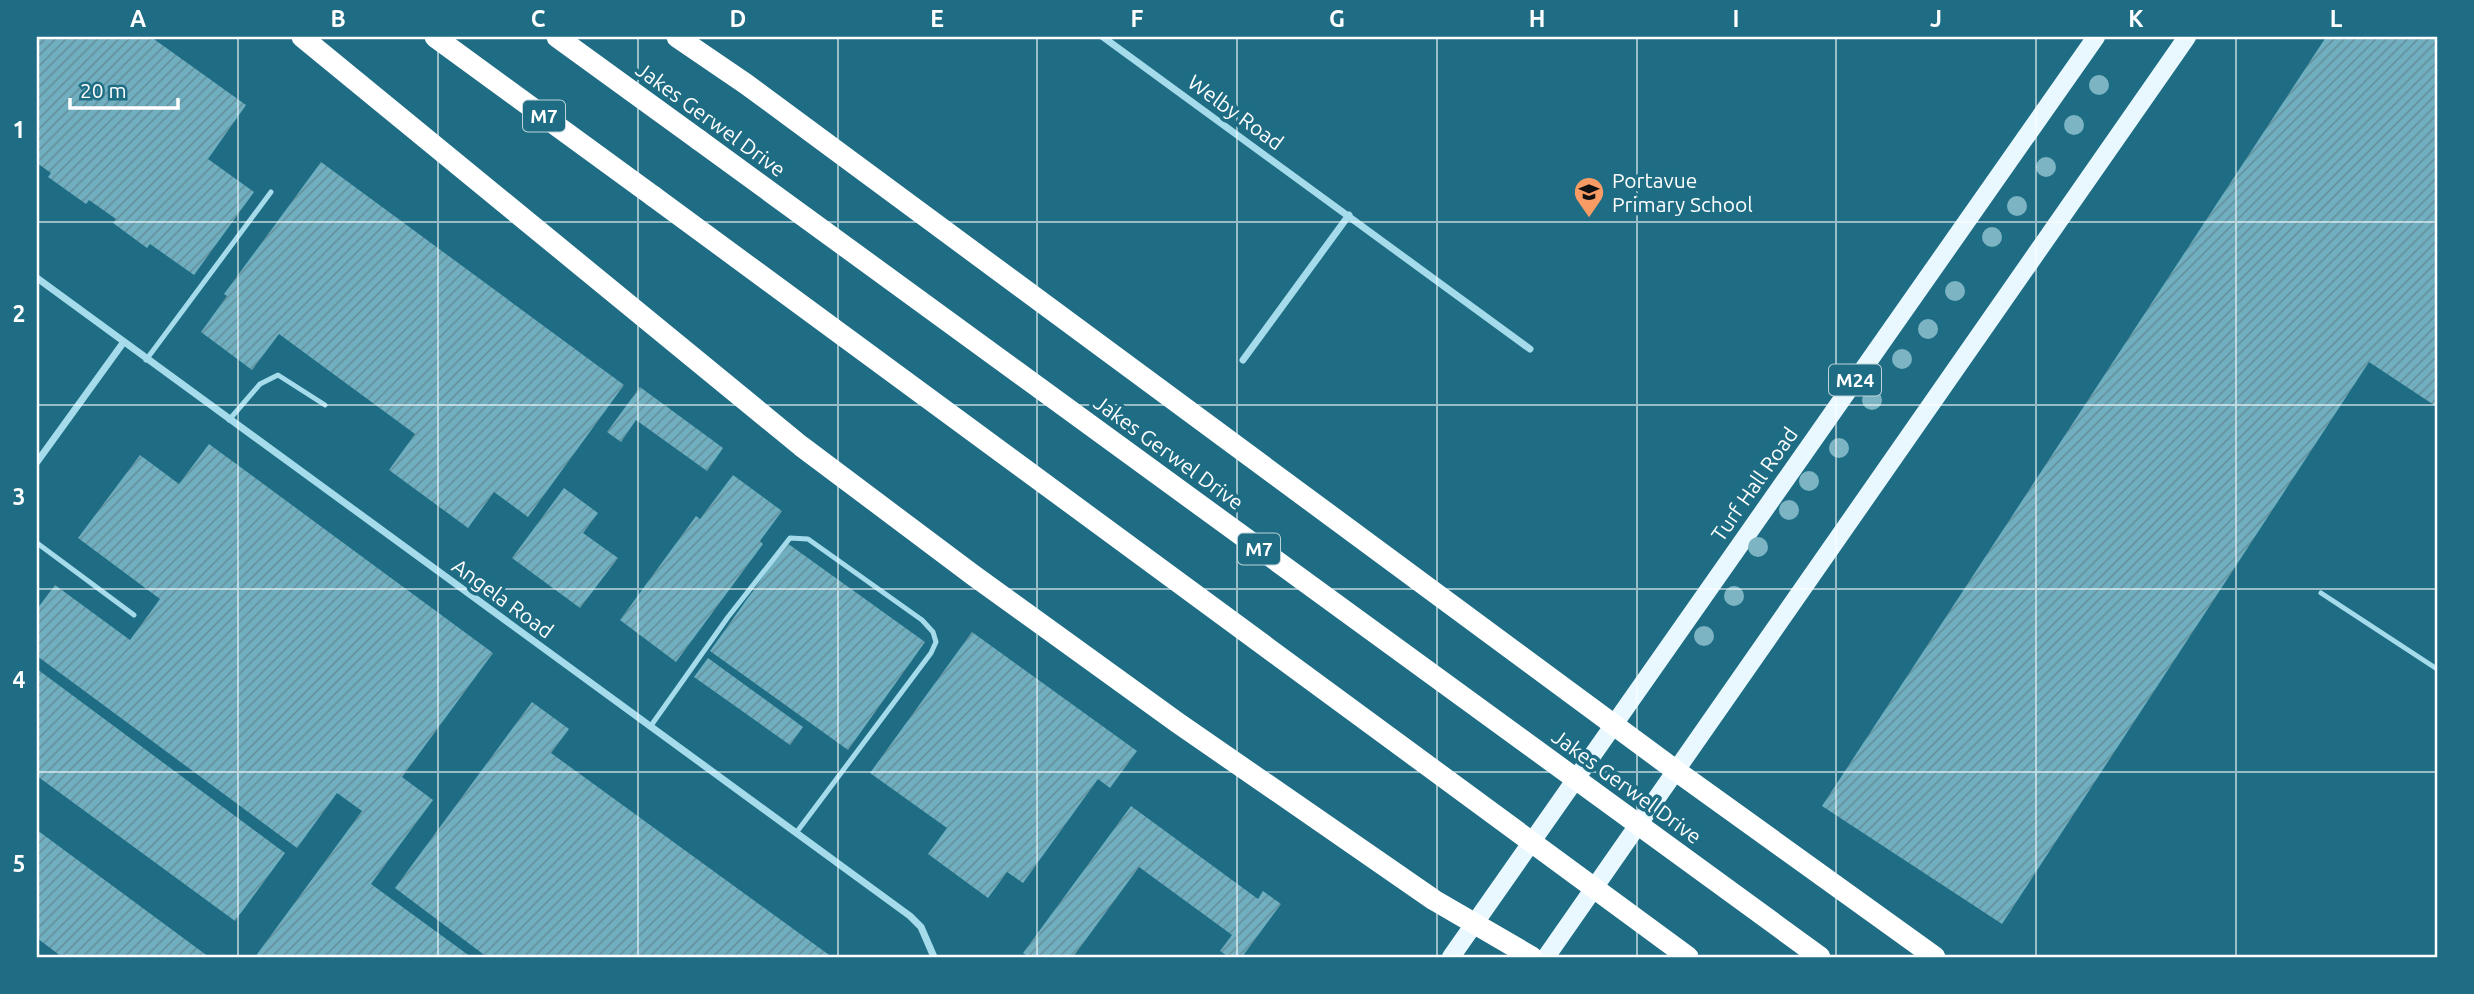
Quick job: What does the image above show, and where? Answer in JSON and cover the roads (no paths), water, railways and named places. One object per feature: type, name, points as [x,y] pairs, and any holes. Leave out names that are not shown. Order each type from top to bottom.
[{"type":"highway","points":[[302,37],[801,446],[1150,703],[1434,900],[1532,957]]},
{"type":"highway","name":"M7","points":[[435,37],[1688,957]]},
{"type":"highway","name":"Jakes Gerwel Drive","points":[[557,37],[1820,957]]},
{"type":"highway","points":[[677,37],[746,84],[1675,770],[1935,957]]},
{"type":"main road","name":"Turf Hall Road","points":[[1451,957],[2096,37]]},
{"type":"main road","points":[[1546,957],[2187,37]]},
{"type":"street","name":"Welby Road","points":[[1103,37],[1530,349]]},
{"type":"street","points":[[1243,360],[1349,215]]},
{"type":"street","name":"Angela Road","points":[[37,278],[910,916],[928,940],[934,957]]},
{"type":"street","points":[[37,462],[123,343]]},
{"type":"lane","points":[[146,360],[271,192]]},
{"type":"lane","points":[[229,420],[260,384],[278,375],[325,405]]},
{"type":"lane","points":[[650,727],[728,617],[790,538],[808,538],[912,612],[933,632],[936,642],[931,653],[796,833]]},
{"type":"lane","points":[[37,543],[134,615]]},
{"type":"lane","points":[[2321,593],[2437,669]]},
{"type":"place","name":"Portavue Primary School","points":[[1589,219]]}]
